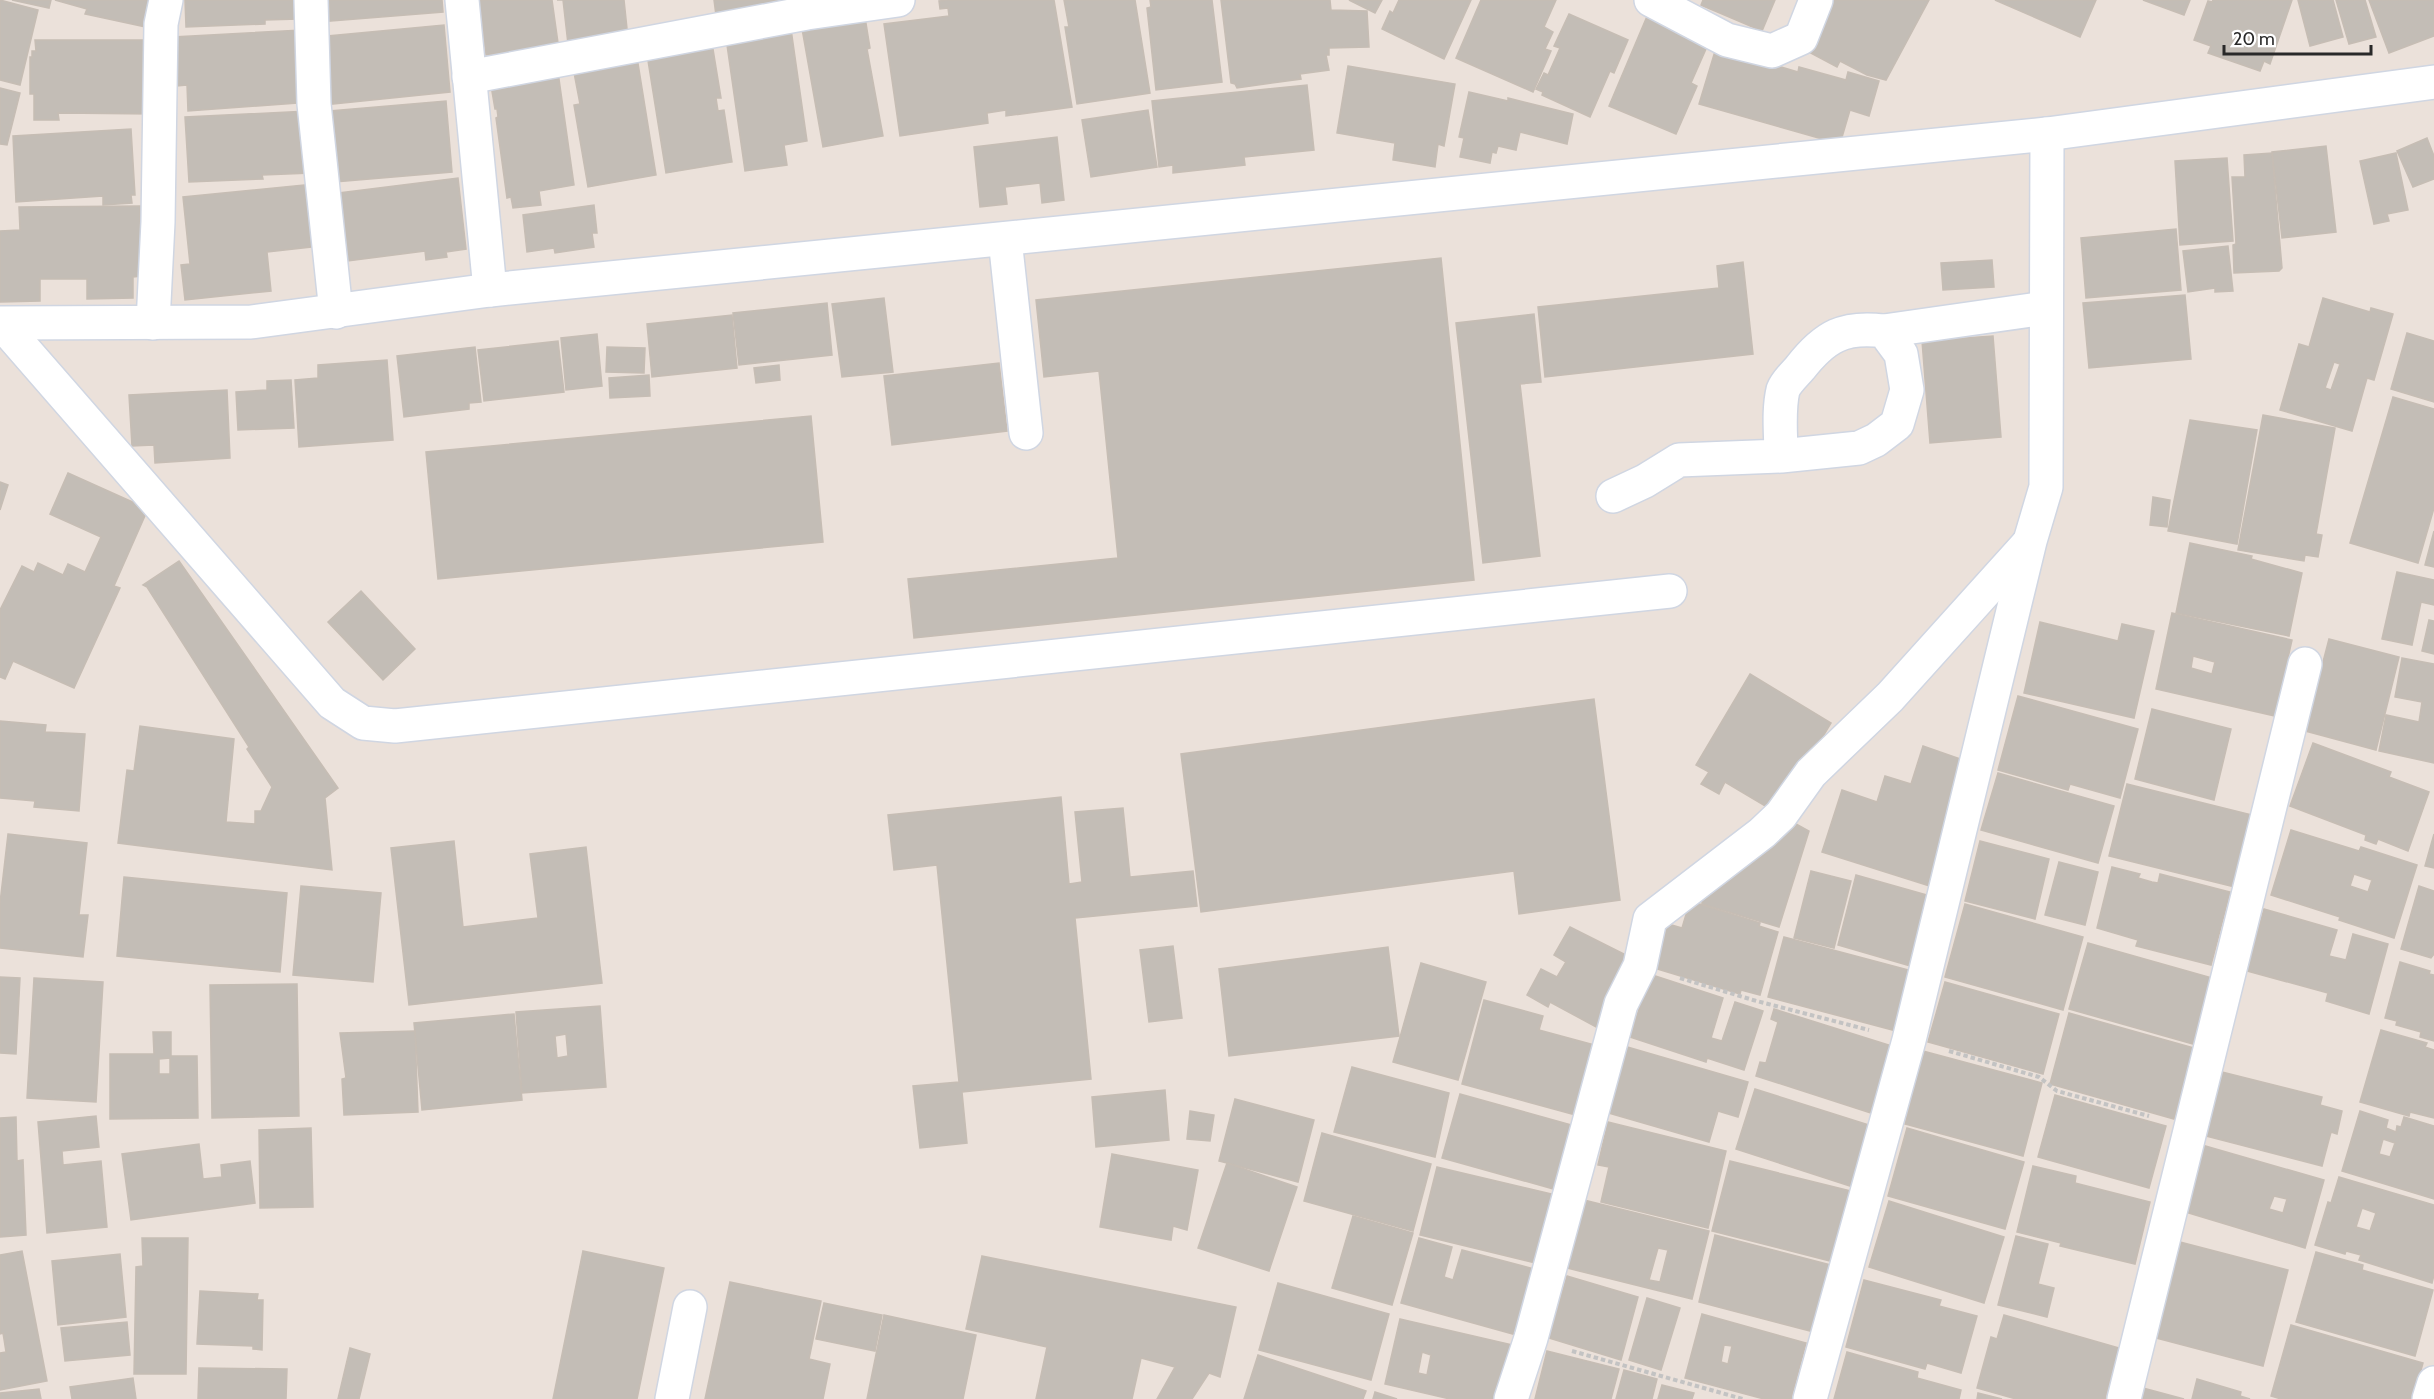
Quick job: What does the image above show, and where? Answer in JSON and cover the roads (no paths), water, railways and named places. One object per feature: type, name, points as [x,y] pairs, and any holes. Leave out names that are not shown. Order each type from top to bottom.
[{"type":"street","points":[[153,323],[159,212],[161,24],[166,0]]},
{"type":"street","points":[[311,0],[314,104],[336,312]]},
{"type":"street","points":[[462,0],[490,290]]},
{"type":"street","points":[[469,77],[807,13],[898,0]]},
{"type":"street","points":[[1651,0],[1727,40],[1772,51],[1801,38],[1816,0]]},
{"type":"street","points":[[1,323],[251,322],[490,290],[2047,134],[2434,82]]},
{"type":"street","points":[[1810,1399],[1909,1040],[2030,541],[2046,487],[2047,134]]},
{"type":"street","points":[[1005,239],[1026,433]]},
{"type":"street","points":[[1781,456],[1780,408],[1784,388],[1815,349],[1840,334],[1862,328],[1884,331],[2046,308]]},
{"type":"street","points":[[1,323],[332,704],[363,723],[395,726],[1670,591]]},
{"type":"street","points":[[1612,496],[1645,481],[1679,460],[1781,456],[1859,448],[1876,440],[1897,424],[1907,390],[1901,354],[1884,331]]},
{"type":"street","points":[[1511,1399],[1531,1338],[1621,1004],[1640,966],[1650,919],[1762,833],[1781,815],[1811,773],[1890,697],[2030,541]]},
{"type":"street","points":[[2124,1399],[2305,664]]},
{"type":"street","points":[[672,1399],[690,1307]]},
{"type":"street","points":[[2429,1399],[2434,1383]]}]
